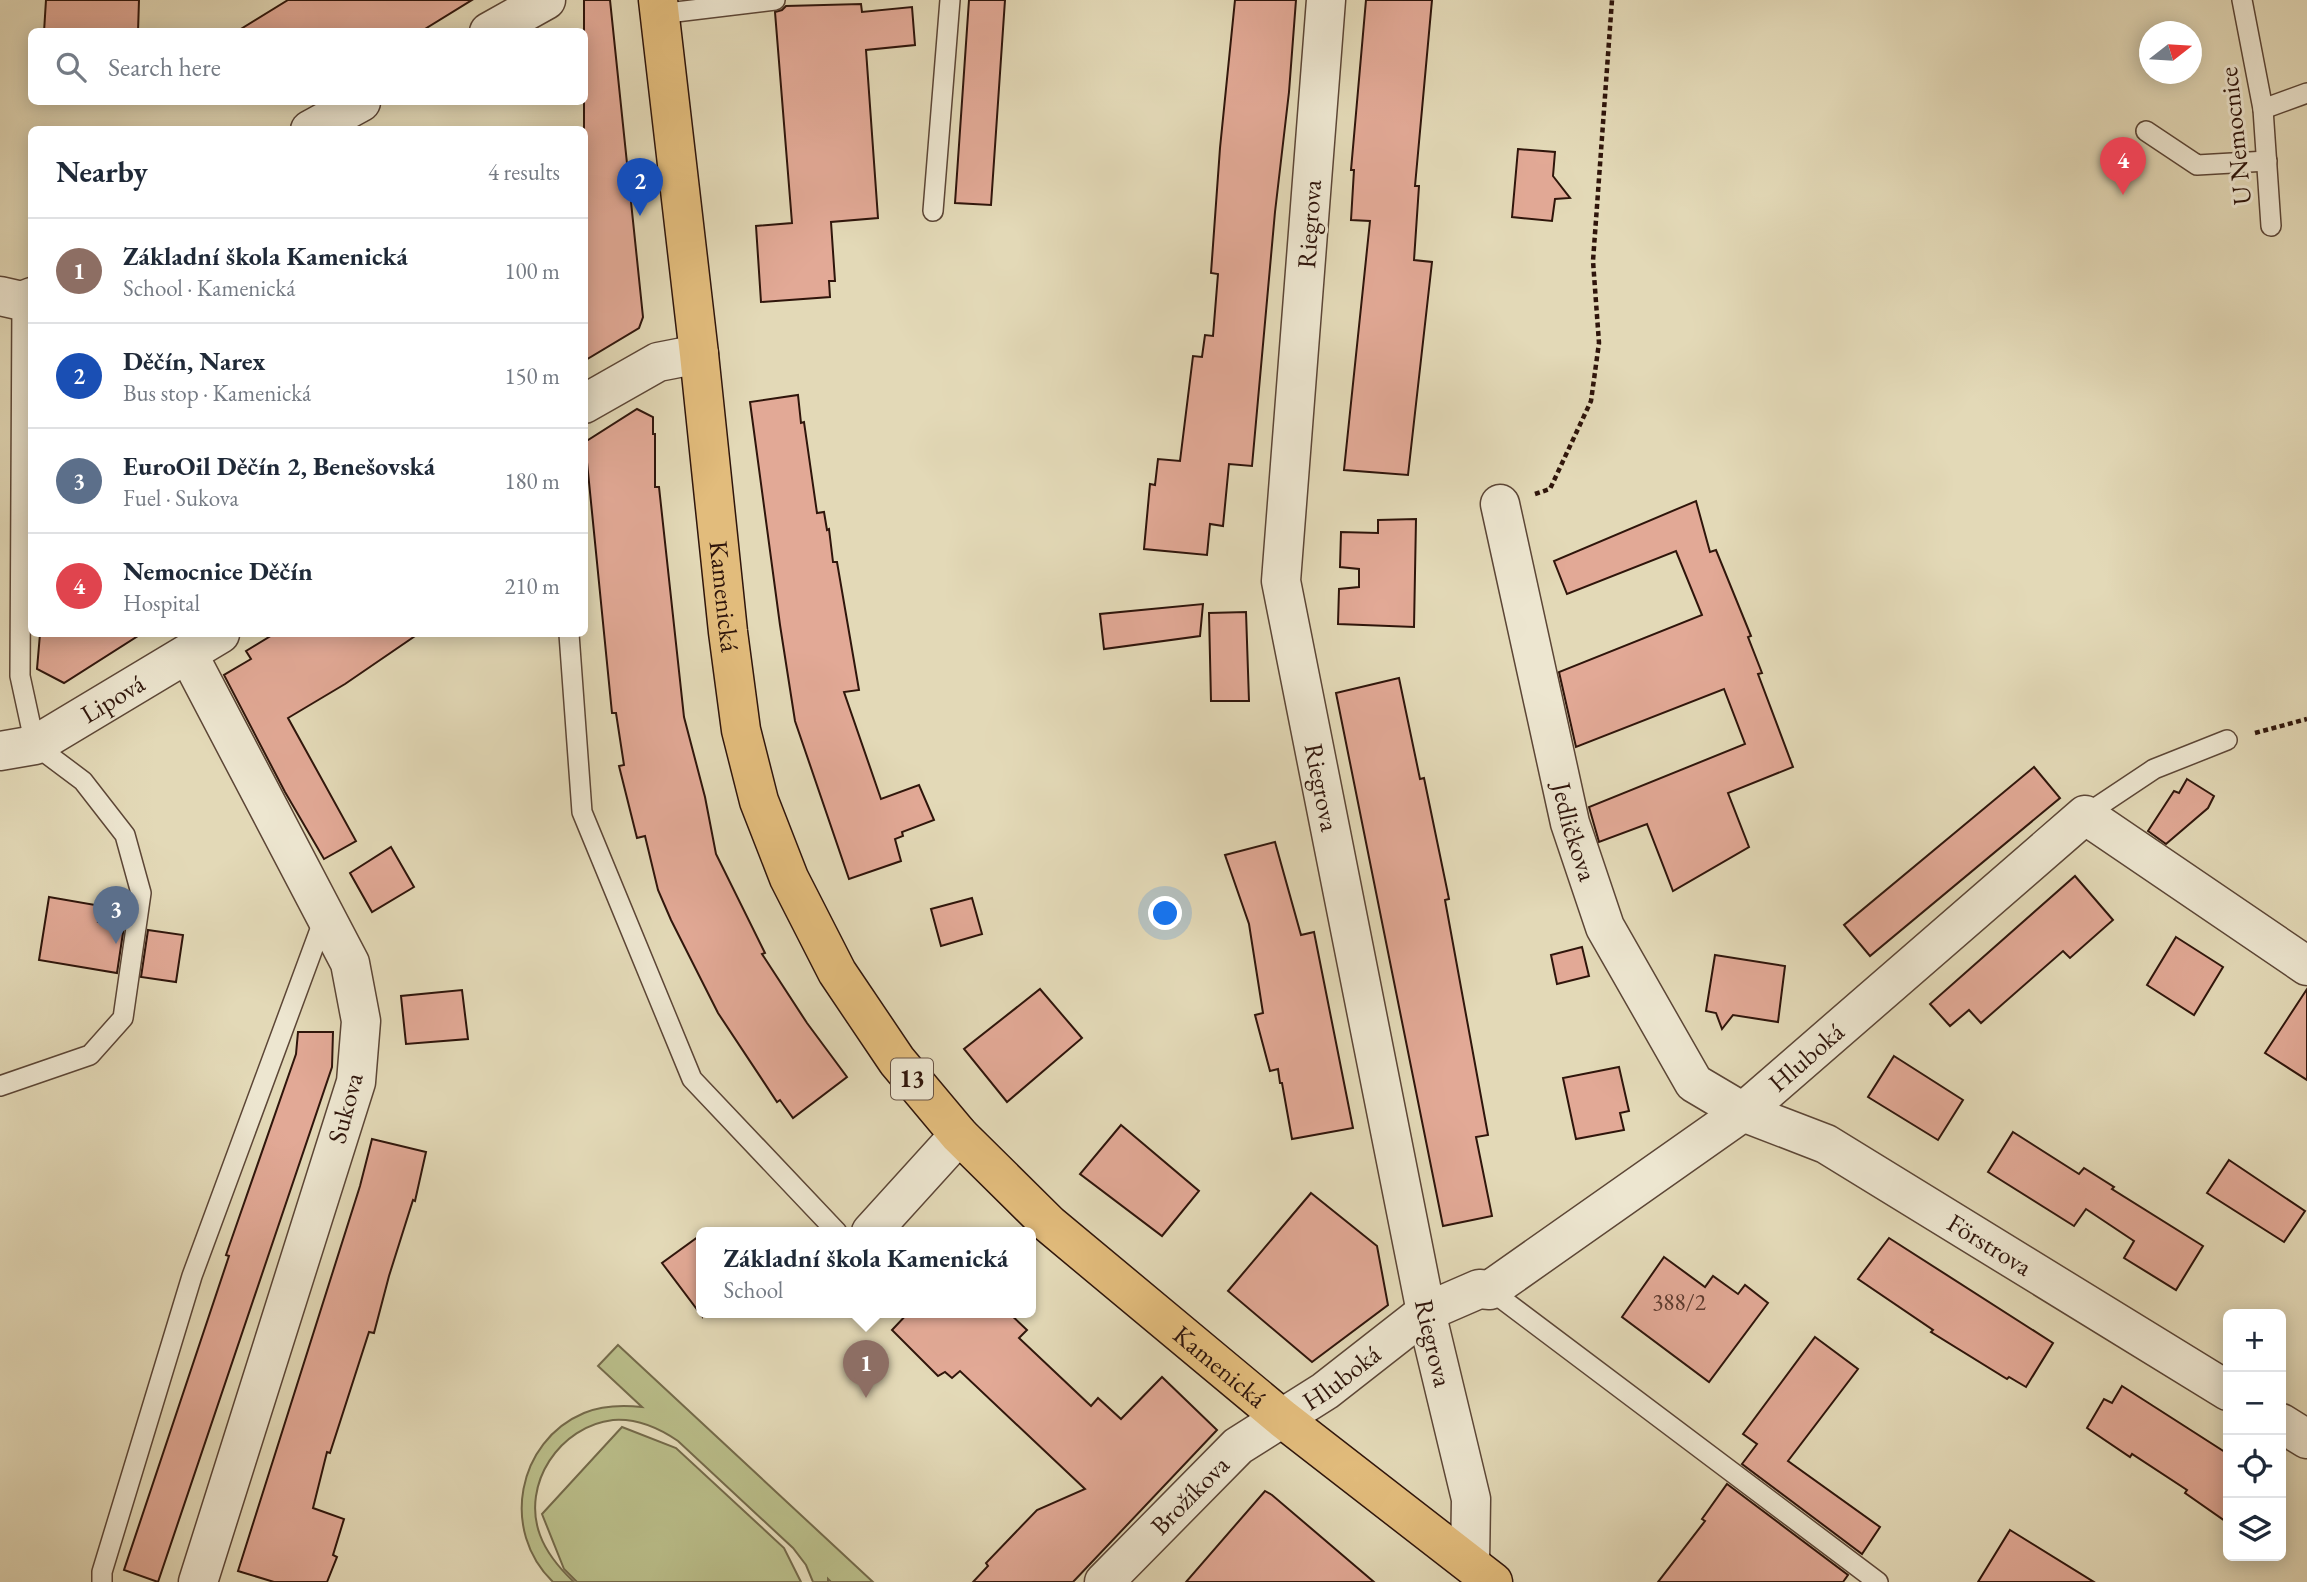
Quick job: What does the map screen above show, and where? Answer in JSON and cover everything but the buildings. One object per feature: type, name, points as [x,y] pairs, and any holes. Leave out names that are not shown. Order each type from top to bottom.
[{"type":"main road","name":"Kamenická","points":[[658,7],[741,730],[759,801],[789,878],[837,972],[897,1061],[959,1136],[1049,1224],[1283,1419],[1481,1572]]},
{"type":"street","points":[[496,28],[546,0]]},
{"type":"street","name":"Riegrova","points":[[1326,0],[1281,581],[1426,1312],[1471,1499],[1481,1572]]},
{"type":"street","points":[[317,126],[356,105]]},
{"type":"street","points":[[588,402],[658,362],[699,354]]},
{"type":"street","name":"Jedličkova","points":[[1500,504],[1570,822],[1605,927],[1694,1083],[1743,1112]]},
{"type":"street","name":"Lipová","points":[[18,748],[215,637]]},
{"type":"street","name":"Sukova","points":[[188,654],[350,962],[361,1021],[356,1082],[198,1582]]},
{"type":"street","points":[[2085,815],[2307,965]]},
{"type":"street","name":"Hluboká","points":[[1283,1419],[1325,1391],[1426,1312],[1479,1289],[1490,1290],[1743,1112],[2085,815]]},
{"type":"street","name":"Förstrova","points":[[1743,1112],[1826,1144],[2223,1388]]},
{"type":"street","points":[[876,1227],[959,1136]]},
{"type":"street","name":"Brožíkova","points":[[1104,1582],[1238,1446],[1283,1419]]},
{"type":"street","points":[[2286,1426],[2307,1439]]},
{"type":"lane","points":[[658,7],[775,0]]},
{"type":"lane","points":[[933,211],[950,0]]},
{"type":"lane","name":"U Nemocnice","points":[[2242,0],[2263,109],[2271,226]]},
{"type":"lane","points":[[2263,109],[2307,93]]},
{"type":"lane","points":[[2146,131],[2197,165],[2267,161]]},
{"type":"lane","points":[[0,1086],[90,1055],[123,1018],[141,892],[125,835],[83,781],[18,748],[18,298]]},
{"type":"lane","points":[[569,637],[582,812],[692,1079],[832,1227]]},
{"type":"lane","points":[[2085,815],[2154,769],[2227,740]]},
{"type":"lane","points":[[102,1582],[192,1276],[325,915]]},
{"type":"lane","points":[[1490,1290],[1878,1582]]},
{"type":"path","points":[[1500,504],[1550,489],[1591,401],[1599,343],[1593,261],[1595,222],[1612,0]]},
{"type":"path","points":[[2227,740],[2307,719]]},
{"type":"green space","points":[[618,1345],[873,1582],[831,1582],[828,1579],[828,1582],[813,1582],[806,1565],[793,1548],[678,1441],[648,1425],[613,1420],[577,1433],[550,1461],[541,1478],[536,1496],[540,1535],[554,1560],[574,1582],[553,1582],[536,1561],[526,1538],[522,1513],[524,1489],[531,1465],[543,1444],[561,1426],[598,1408],[642,1407],[598,1366]]},
{"type":"green space","points":[[622,1427],[676,1448],[784,1548],[801,1582],[577,1582],[564,1569],[542,1514]]},
{"type":"place","name":"Nemocnice Děčín","points":[[2123,195]]},
{"type":"place","name":"Děčín, Narex","points":[[640,216]]},
{"type":"place","name":"EuroOil Děčín 2, Benešovská","points":[[116,944]]},
{"type":"place","name":"Základní škola Kamenická","points":[[866,1398]]}]
